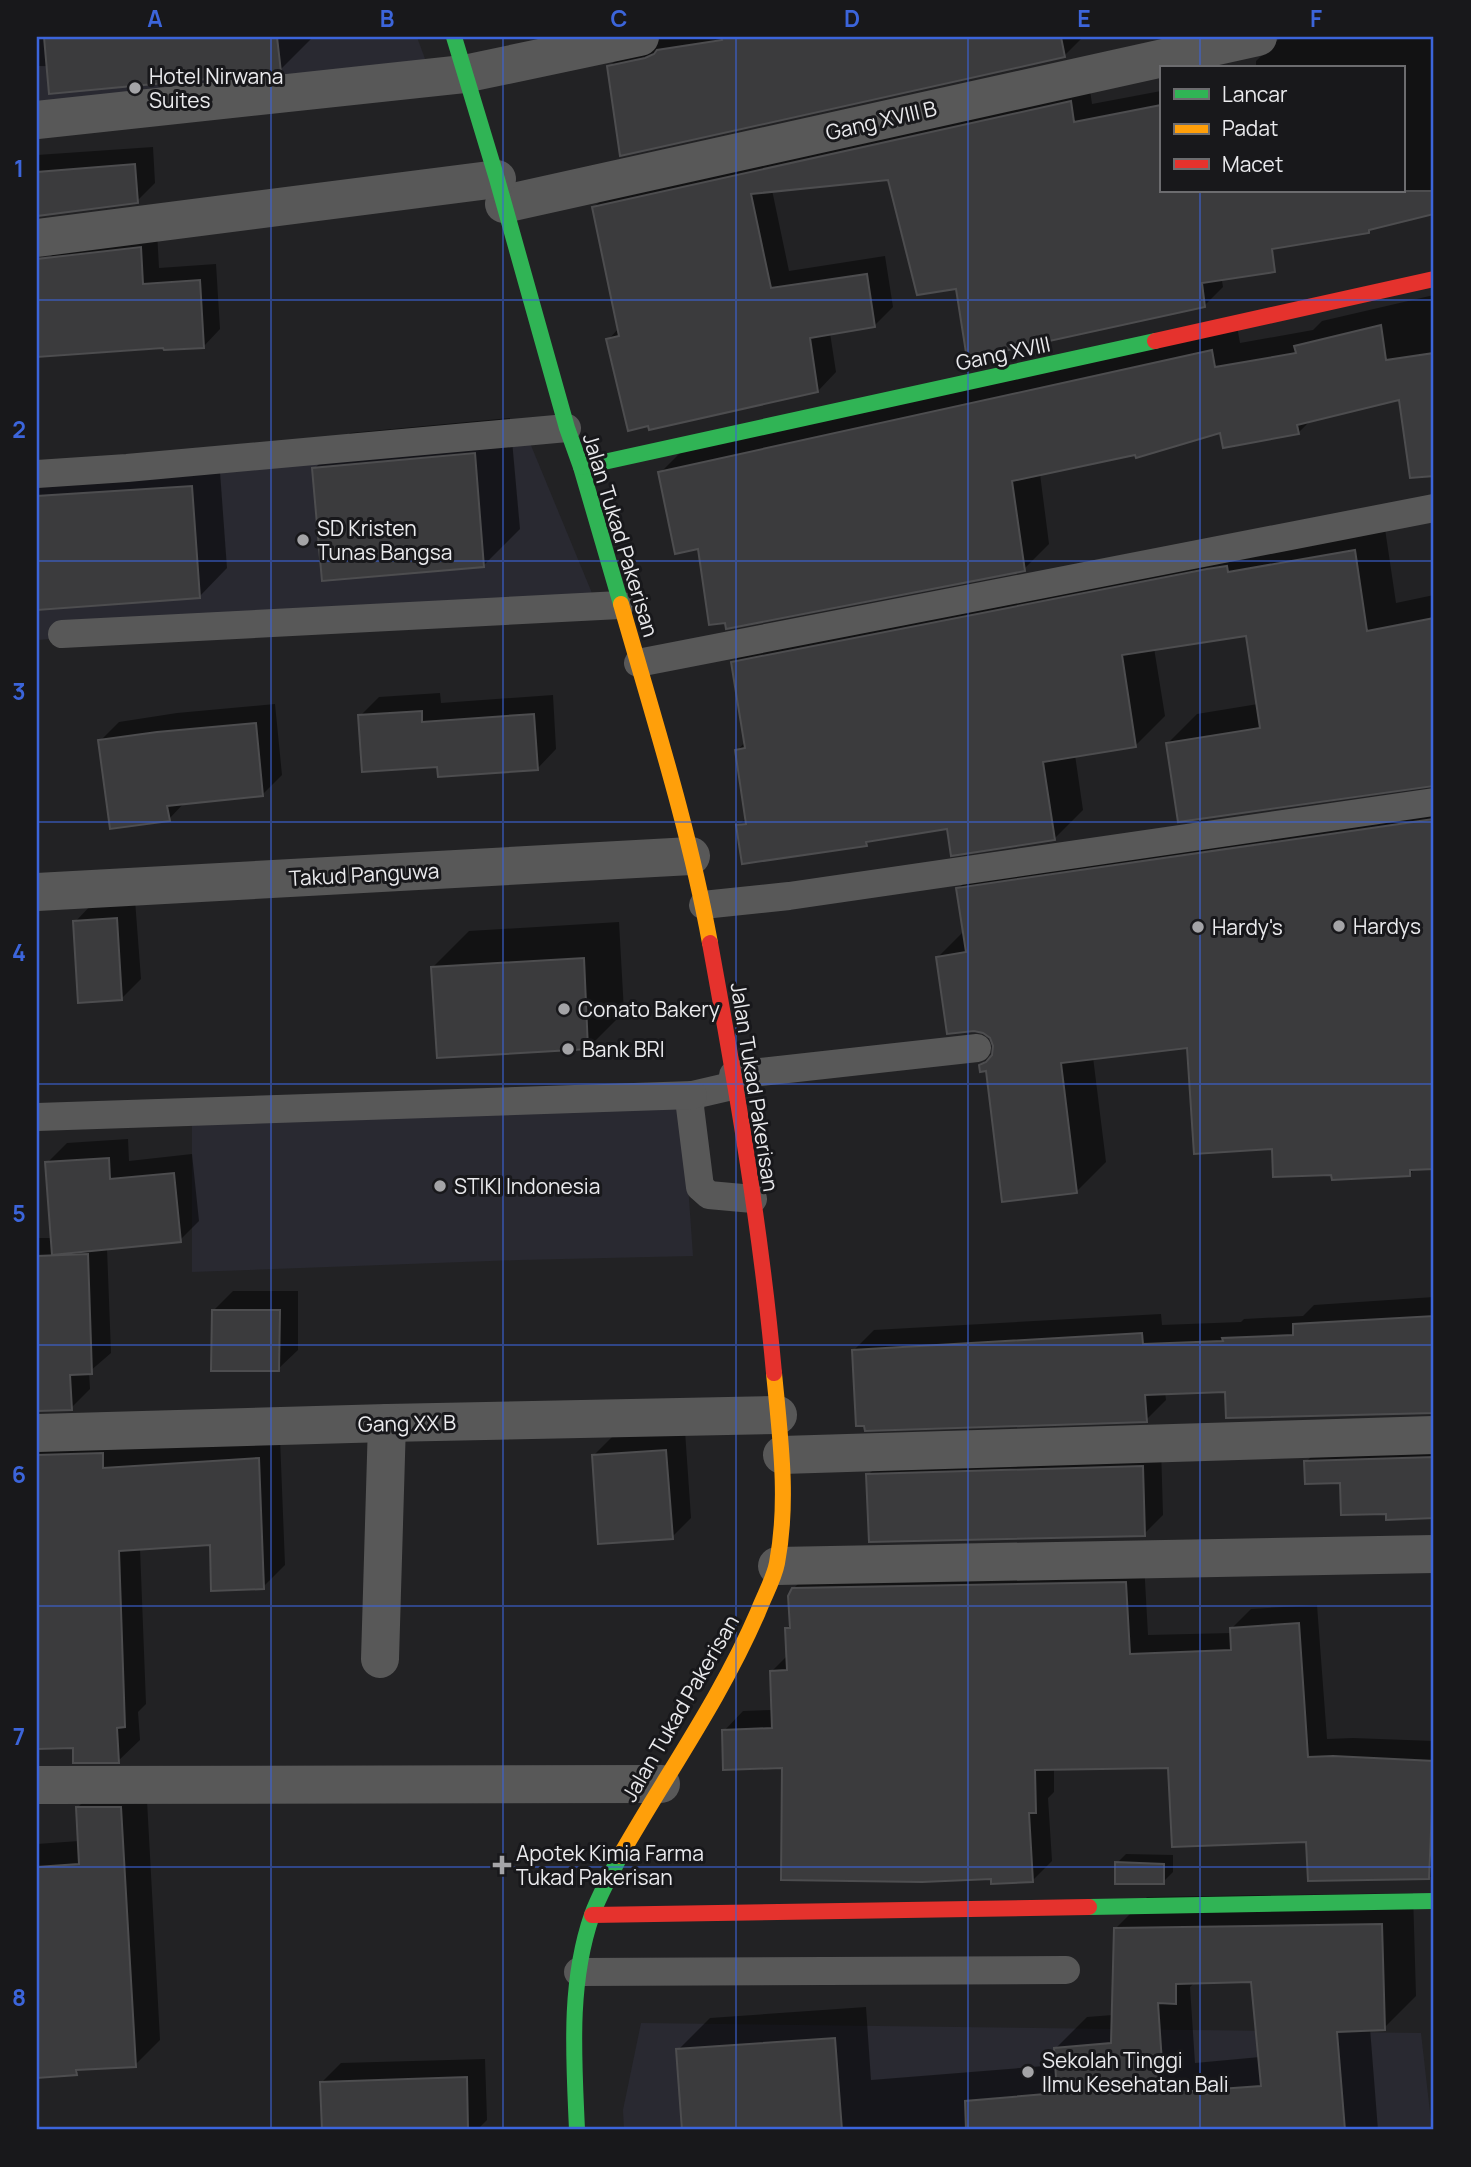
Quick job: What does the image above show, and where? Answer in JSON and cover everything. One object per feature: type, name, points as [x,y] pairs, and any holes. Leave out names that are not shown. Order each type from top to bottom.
[{"type":"street","name":"Jalan Tukad Pakerisan","points":[[454,37],[638,663],[703,905],[752,1199],[770,1327],[782,1455],[784,1516],[777,1566],[743,1646],[620,1856],[592,1915],[578,1972],[573,2043],[576,2130]]},
{"type":"street","points":[[37,120],[464,74],[640,37]]},
{"type":"street","name":"Gang XVIII B","points":[[37,238],[501,192],[1258,37]]},
{"type":"street","name":"Gang XVIII","points":[[581,467],[1434,279]]},
{"type":"street","name":"Takud Panguwa","points":[[37,892],[691,856]]},
{"type":"street","name":"Gang XX B","points":[[37,1433],[778,1416]]},
{"type":"street","points":[[380,1658],[387,1423]]},
{"type":"street","points":[[782,1455],[1434,1436]]},
{"type":"street","points":[[777,1566],[1434,1554]]},
{"type":"street","points":[[37,1785],[661,1784]]},
{"type":"street","points":[[592,1915],[1434,1901]]},
{"type":"lane","points":[[37,474],[567,428]]},
{"type":"lane","points":[[638,663],[1434,508]]},
{"type":"lane","points":[[62,634],[620,605]]},
{"type":"lane","points":[[703,905],[789,896],[1434,802]]},
{"type":"lane","points":[[37,1117],[693,1095],[734,1080],[976,1048]]},
{"type":"lane","points":[[693,1095],[690,1107],[700,1187],[709,1195],[752,1199]]},
{"type":"lane","points":[[578,1972],[1066,1970]]},
{"type":"shaded area","name":"Hotel Nirwana Suites","points":[[37,37],[417,37],[428,67],[37,110]]},
{"type":"shaded area","name":"SD Kristen Tunas Bangsa","points":[[530,443],[594,598],[37,640],[37,483]]},
{"type":"shaded area","name":"STIKI Indonesia","points":[[682,1099],[693,1256],[192,1272],[192,1116]]},
{"type":"shaded area","name":"Sekolah Tinggi Ilmu Kesehatan Bali","points":[[641,2023],[1421,2033],[1432,2130],[624,2130],[623,2110]]},
{"type":"building","points":[[44,37],[277,37],[281,72],[49,94]]},
{"type":"building","points":[[721,37],[1061,37],[1065,57],[620,156],[607,66],[645,58],[657,50],[722,40]]},
{"type":"building","points":[[1071,101],[1074,122],[1160,105],[1160,192],[1434,191],[1434,214],[1369,230],[1369,233],[1272,249],[1275,272],[1202,283],[1205,307],[967,359],[956,289],[917,295],[888,180],[751,194],[771,288],[867,274],[875,327],[810,338],[818,392],[649,430],[648,426],[628,431],[606,339],[619,336],[592,207]]},
{"type":"building","points":[[135,164],[138,203],[37,216],[37,172]]},
{"type":"building","points":[[141,247],[143,284],[200,280],[204,348],[163,348],[37,357],[37,259]]},
{"type":"building","points":[[1381,325],[1386,360],[1434,353],[1434,476],[1410,478],[1399,400],[1297,425],[1299,434],[1223,448],[1220,433],[1136,458],[1135,455],[1012,481],[1025,571],[726,629],[725,623],[709,625],[698,549],[675,554],[658,472],[1212,350],[1215,367],[1296,353],[1294,346]]},
{"type":"building","points":[[475,453],[484,567],[322,581],[312,468]]},
{"type":"building","points":[[192,486],[200,598],[37,610],[37,496]]},
{"type":"building","points":[[1355,550],[1367,631],[1434,618],[1434,786],[1178,822],[1166,743],[1260,728],[1246,636],[1122,655],[1136,747],[1043,762],[1055,840],[951,856],[947,829],[866,842],[867,846],[742,864],[736,825],[746,824],[735,750],[745,748],[731,662],[1207,569],[1227,566],[1228,572]]},
{"type":"building","points":[[422,711],[422,722],[534,714],[538,770],[438,777],[437,767],[362,772],[358,715]]},
{"type":"building","points":[[256,723],[263,796],[167,806],[170,821],[110,829],[98,740]]},
{"type":"building","name":"Hardy's","points":[[1434,819],[1434,1169],[1410,1170],[1410,1176],[1332,1180],[1331,1175],[1273,1177],[1272,1149],[1194,1154],[1187,1048],[1061,1063],[1077,1193],[1002,1202],[986,1071],[980,1072],[979,1065],[992,1055],[993,1046],[990,1038],[983,1033],[974,1031],[947,1034],[936,957],[966,952],[956,888]]},
{"type":"building","points":[[117,918],[122,1000],[78,1003],[73,921]]},
{"type":"building","points":[[584,958],[588,1049],[437,1058],[431,967]]},
{"type":"building","points":[[109,1158],[110,1179],[174,1173],[181,1242],[52,1255],[45,1162]]},
{"type":"building","points":[[88,1254],[92,1374],[70,1375],[72,1410],[37,1411],[37,1256]]},
{"type":"building","points":[[212,1310],[280,1310],[279,1371],[211,1371]]},
{"type":"building","points":[[1434,1316],[1434,1413],[1226,1418],[1225,1392],[1145,1395],[1147,1422],[865,1431],[864,1426],[856,1426],[852,1350],[1142,1333],[1143,1344],[1223,1341],[1222,1338],[1293,1335],[1293,1324]]},
{"type":"building","points":[[666,1450],[673,1539],[598,1544],[592,1455]]},
{"type":"building","points":[[103,1453],[103,1468],[259,1458],[264,1589],[211,1591],[210,1545],[119,1551],[125,1727],[117,1728],[119,1763],[73,1763],[73,1748],[37,1749],[37,1455]]},
{"type":"building","points":[[1434,1457],[1434,1518],[1386,1520],[1386,1514],[1341,1515],[1340,1483],[1305,1484],[1304,1461]]},
{"type":"building","points":[[1143,1466],[1145,1536],[869,1542],[866,1474]]},
{"type":"building","points":[[1126,1582],[1130,1654],[1231,1650],[1230,1628],[1299,1623],[1308,1757],[1434,1761],[1429,1879],[1308,1881],[1306,1842],[1172,1847],[1168,1768],[1035,1770],[1036,1813],[1029,1813],[1033,1882],[991,1884],[991,1879],[922,1882],[781,1880],[782,1768],[723,1770],[722,1730],[772,1728],[770,1671],[787,1670],[785,1628],[790,1628],[788,1596],[792,1588]]},
{"type":"building","points":[[76,1807],[121,1807],[136,2067],[76,2070],[77,2075],[37,2078],[37,1867],[79,1864]]},
{"type":"building","points":[[1115,1862],[1164,1864],[1164,1884],[1115,1884]]},
{"type":"building","points":[[1382,1924],[1385,2030],[1337,2032],[1345,2130],[966,2130],[965,2101],[1057,2093],[1054,2048],[1111,2043],[1114,1928]],"holes":[[[1251,1982],[1261,2086],[1164,2093],[1158,2003],[1176,2004],[1176,1984]]]},
{"type":"building","points":[[835,2038],[842,2130],[682,2130],[676,2049]]},
{"type":"building","points":[[467,2077],[468,2130],[322,2130],[320,2082]]},
{"type":"traffic: fast","points":[[454,37],[621,604]]},
{"type":"traffic: fast","points":[[581,467],[1155,341]]},
{"type":"traffic: fast","points":[[577,2130],[574,2022],[579,1968],[592,1915],[620,1856]]},
{"type":"traffic: fast","points":[[1089,1907],[1434,1901]]},
{"type":"traffic: slow","points":[[621,604],[681,815],[710,943]]},
{"type":"traffic: slow","points":[[620,1856],[727,1675],[776,1569],[781,1539],[783,1492],[774,1373]]},
{"type":"traffic: jam","points":[[1155,341],[1434,279]]},
{"type":"traffic: jam","points":[[710,943],[755,1211],[774,1373]]},
{"type":"traffic: jam","points":[[592,1915],[1089,1907]]},
{"type":"place","name":"Hotel Nirwana Suites","points":[[135,88]]},
{"type":"place","name":"SD Kristen Tunas Bangsa","points":[[303,540]]},
{"type":"place","name":"Hardys","points":[[1339,926]]},
{"type":"place","name":"Hardy's","points":[[1198,927]]},
{"type":"place","name":"Conato Bakery","points":[[564,1009]]},
{"type":"place","name":"Bank BRI","points":[[568,1049]]},
{"type":"place","name":"STIKI Indonesia","points":[[440,1186]]},
{"type":"place","name":"Apotek Kimia Farma Tukad Pakerisan","points":[[502,1865]]},
{"type":"place","name":"Sekolah Tinggi Ilmu Kesehatan Bali","points":[[1028,2072]]}]
